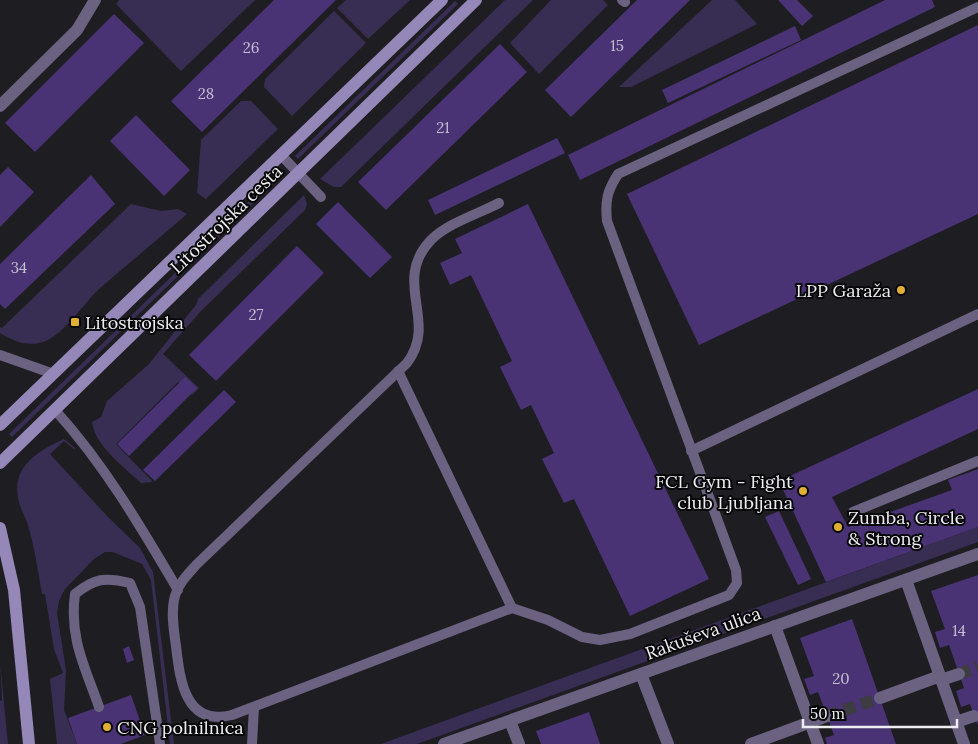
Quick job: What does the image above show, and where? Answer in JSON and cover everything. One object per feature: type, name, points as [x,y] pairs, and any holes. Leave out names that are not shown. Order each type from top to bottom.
[{"type":"main road","name":"Litostrojska cesta","points":[[0,425],[51,373],[442,0]]},
{"type":"main road","name":"Litostrojska cesta","points":[[0,463],[476,0]]},
{"type":"main road","points":[[0,528],[14,590],[29,744]]},
{"type":"street","points":[[0,106],[76,30],[95,0]]},
{"type":"street","name":"Rakuševa ulica","points":[[444,744],[978,554]]},
{"type":"street","points":[[906,580],[964,744]]},
{"type":"street","name":"Rakuševa ulica","points":[[775,626],[818,744]]},
{"type":"street","name":"Rakuševa ulica","points":[[641,674],[668,744]]},
{"type":"street","points":[[880,698],[959,674]]},
{"type":"street","points":[[751,744],[827,716]]},
{"type":"street","points":[[956,722],[974,716]]},
{"type":"street","points":[[510,720],[519,744]]},
{"type":"lane","points":[[499,203],[449,228],[432,240],[419,258],[414,268],[413,279],[419,320],[419,335],[412,356],[398,372],[197,564],[178,590],[173,618],[179,673],[184,692],[195,708],[212,717],[222,718],[512,608],[548,620],[582,637],[600,640],[620,638],[729,595],[737,583],[736,570],[607,221],[605,201],[609,187],[618,174],[978,7]]},
{"type":"lane","points":[[281,155],[321,197]]},
{"type":"lane","points":[[691,451],[978,314]]},
{"type":"lane","points":[[0,355],[51,373]]},
{"type":"lane","points":[[398,372],[512,608]]},
{"type":"lane","points":[[55,410],[89,449],[178,590]]},
{"type":"lane","points":[[853,512],[978,461]]},
{"type":"lane","points":[[99,707],[74,638],[72,613],[74,594],[90,582],[111,578],[130,583],[140,607],[160,744]]},
{"type":"lane","points":[[252,744],[254,707]]},
{"type":"shaded area","points":[[119,0],[255,0],[181,71],[116,4]]},
{"type":"shaded area","points":[[346,0],[410,0],[368,39],[337,8]]},
{"type":"shaded area","points":[[505,0],[533,0],[341,187],[334,187],[320,179]]},
{"type":"shaded area","points":[[551,0],[603,0],[608,5],[539,74],[510,43]]},
{"type":"shaded area","points":[[712,0],[735,0],[757,24],[631,87],[619,87]]},
{"type":"shaded area","points":[[455,1],[458,4],[298,159],[295,156]]},
{"type":"shaded area","points":[[334,11],[366,43],[292,116],[264,87],[265,79]]},
{"type":"shaded area","points":[[241,101],[251,101],[278,129],[206,199],[197,193],[201,140]]},
{"type":"shaded area","points":[[271,180],[274,183],[12,437],[9,434]]},
{"type":"shaded area","points":[[304,195],[307,204],[305,210],[200,312],[163,354],[199,388],[192,395],[178,382],[116,444],[153,482],[141,483],[104,448],[94,431],[92,422],[101,417],[107,401],[149,364],[196,305],[198,299]]},
{"type":"shaded area","points":[[131,204],[161,211],[178,209],[187,214],[99,289],[66,326],[51,338],[43,342],[31,344],[15,341],[0,333],[0,327],[2,328]]},
{"type":"shaded area","points":[[64,439],[75,448],[64,441],[50,454],[107,516],[140,548],[153,572],[174,744],[170,744],[151,580],[142,564],[113,552],[105,552],[94,559],[65,589],[59,601],[57,613],[66,670],[64,710],[77,744],[57,744],[50,679],[63,673],[54,649],[45,594],[42,594],[32,540],[19,504],[17,486],[19,476],[30,460],[46,448]]},
{"type":"shaded area","points":[[978,527],[978,542],[417,744],[381,744]]},
{"type":"shaded area","points":[[0,665],[8,744],[0,744],[0,701],[2,700]]},
{"type":"building","points":[[274,0],[336,0],[202,132],[171,101]]},
{"type":"building","points":[[637,0],[690,0],[571,117],[545,90]]},
{"type":"building","points":[[778,0],[797,0],[813,16],[802,26]]},
{"type":"building","points":[[885,0],[932,0],[935,7],[580,180],[568,155]]},
{"type":"building","points":[[114,14],[144,43],[35,152],[5,123]]},
{"type":"building","points":[[978,25],[978,214],[699,345],[627,194]]},
{"type":"building","points":[[795,26],[801,40],[668,103],[662,90]]},
{"type":"building","points":[[500,44],[527,72],[386,210],[358,182]]},
{"type":"building","points":[[136,115],[190,170],[164,196],[110,141]]},
{"type":"building","points":[[557,138],[565,153],[435,215],[428,200]]},
{"type":"building","points":[[8,167],[34,192],[0,227],[0,175]]},
{"type":"building","points":[[91,175],[115,204],[5,309],[0,304],[0,264]]},
{"type":"building","points":[[338,202],[392,257],[370,278],[316,224]]},
{"type":"building","points":[[528,204],[709,579],[630,616],[574,499],[564,503],[542,459],[554,453],[531,405],[521,410],[500,367],[512,361],[471,275],[450,285],[440,263],[462,253],[455,239]]},
{"type":"building","points":[[297,246],[324,273],[216,381],[189,355]]},
{"type":"building","points":[[185,377],[197,388],[129,456],[117,444]]},
{"type":"building","points":[[978,389],[978,429],[832,497],[848,527],[952,490],[948,480],[978,469],[978,527],[826,582],[779,481]]},
{"type":"building","points":[[224,390],[236,402],[155,481],[143,470]]},
{"type":"building","points":[[779,511],[811,579],[798,585],[765,517]]},
{"type":"building","points":[[978,575],[978,726],[970,704],[961,707],[956,691],[964,688],[949,645],[940,648],[935,632],[945,629],[931,591]]},
{"type":"building","points":[[852,619],[896,744],[827,744],[825,738],[834,735],[818,692],[810,695],[804,679],[814,676],[800,638]]},
{"type":"building","points":[[129,646],[134,660],[127,663],[123,649]]},
{"type":"building","name":"CNG polnilnica","points":[[131,695],[145,735],[121,744],[77,744],[68,718]]},
{"type":"building","points":[[589,712],[600,744],[541,744],[536,731]]},
{"type":"tunnel","points":[[959,674],[978,667]]},
{"type":"tunnel","points":[[827,716],[880,698]]},
{"type":"place","name":"LPP Garaža","points":[[901,290]]},
{"type":"place","name":"Litostrojska","points":[[75,322]]},
{"type":"place","name":"FCL Gym - Fight club Ljubljana","points":[[803,491]]},
{"type":"place","name":"Zumba, Circle & Strong","points":[[838,527]]},
{"type":"place","name":"CNG polnilnica","points":[[107,727]]}]
